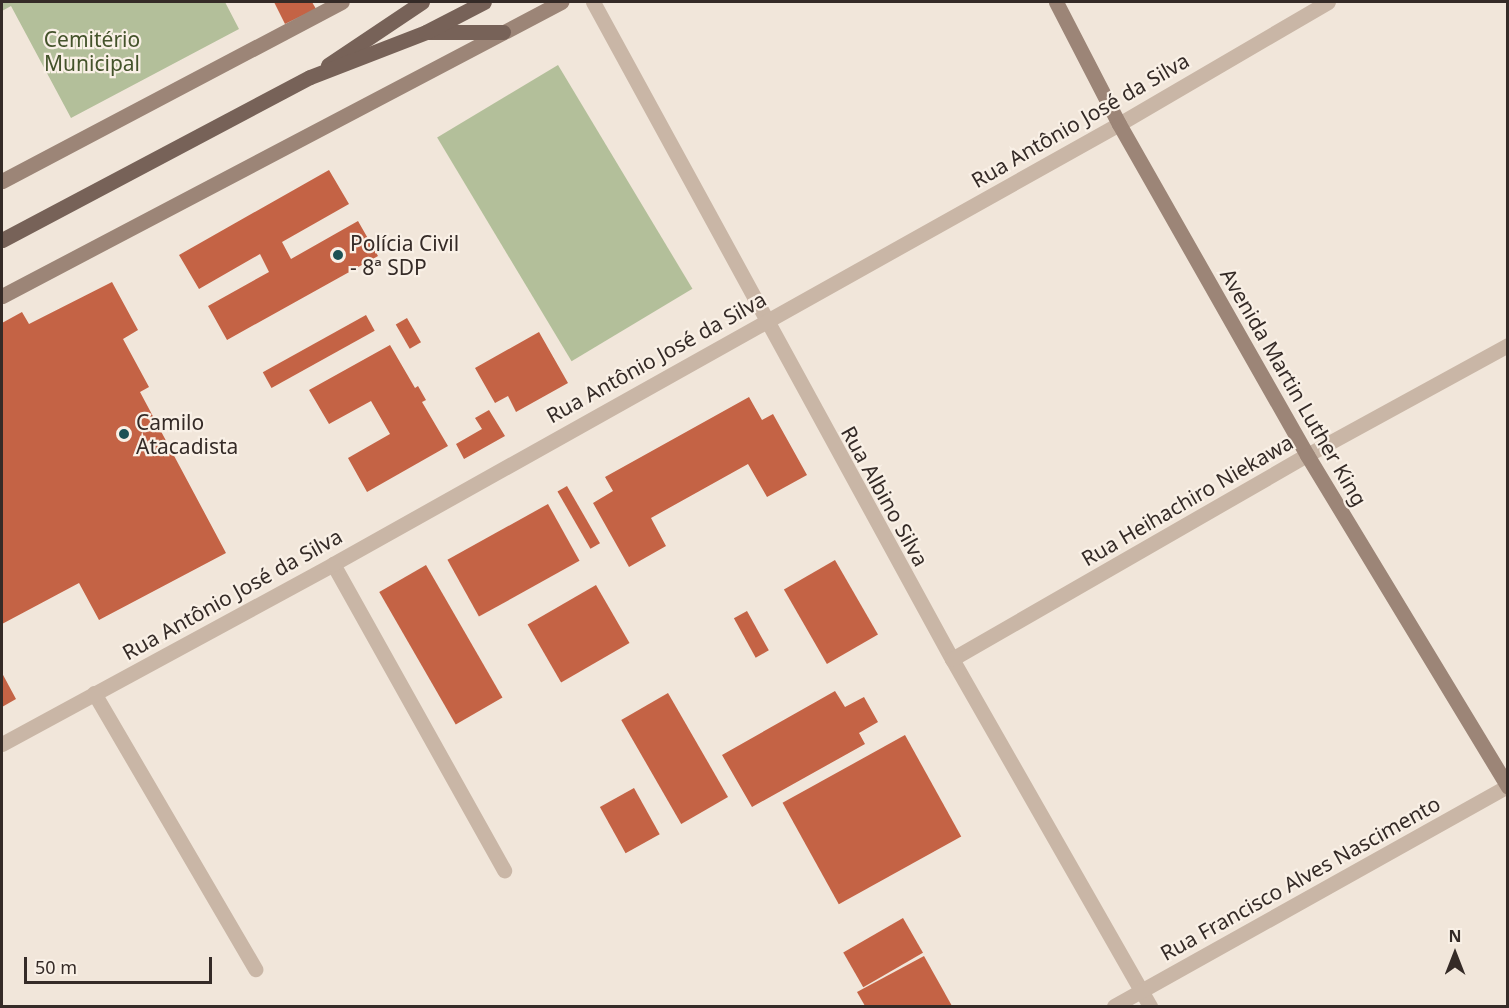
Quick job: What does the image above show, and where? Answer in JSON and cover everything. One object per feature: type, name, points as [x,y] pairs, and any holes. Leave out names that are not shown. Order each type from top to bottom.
[{"type":"main road","points":[[2,240],[310,77],[422,2]]},
{"type":"main road","points":[[310,77],[426,32],[484,2]]},
{"type":"main road","points":[[426,32],[503,32]]},
{"type":"street","points":[[2,181],[342,2]]},
{"type":"street","points":[[2,296],[561,2]]},
{"type":"street","name":"Rua Albino Silva","points":[[593,2],[764,320],[952,659],[1150,1006]]},
{"type":"street","name":"Avenida Martin Luther King","points":[[1056,2],[1119,124],[1307,455],[1507,786]]},
{"type":"street","name":"Rua Antônio José da Silva","points":[[2,744],[333,564],[764,320],[1119,124],[1328,2]]},
{"type":"street","name":"Rua Heihachiro Niekawa","points":[[952,659],[1307,455],[1508,345]]},
{"type":"street","points":[[333,564],[504,870]]},
{"type":"street","points":[[94,693],[255,969]]},
{"type":"street","name":"Rua Francisco Alves Nascimento","points":[[1114,1006],[1507,786]]},
{"type":"green space","name":"Cemitério Municipal","points":[[2,2],[225,2],[239,29],[71,118],[11,6],[2,11]]},
{"type":"green space","points":[[558,65],[692,289],[572,361],[437,138]]},
{"type":"building","points":[[274,2],[312,2],[316,9],[285,24]]},
{"type":"building","name":"Polícia Civil - 8ª SDP","points":[[329,170],[349,204],[282,242],[291,259],[358,221],[378,256],[227,340],[208,306],[269,272],[260,254],[199,289],[179,255]]},
{"type":"building","points":[[112,282],[138,330],[123,339],[149,387],[140,392],[226,553],[99,620],[79,583],[2,624],[2,323],[22,312],[29,324]]},
{"type":"building","points":[[366,315],[375,331],[272,388],[263,372]]},
{"type":"building","points":[[407,318],[421,342],[410,349],[396,324]]},
{"type":"building","points":[[539,332],[568,383],[516,412],[508,396],[495,403],[475,368]]},
{"type":"building","points":[[390,345],[415,388],[418,386],[426,400],[422,402],[448,446],[367,492],[348,458],[390,434],[371,401],[329,424],[309,390]]},
{"type":"building","points":[[749,397],[762,420],[773,414],[807,475],[767,497],[748,464],[651,518],[666,546],[629,567],[593,503],[613,491],[605,477]]},
{"type":"building","points":[[489,410],[505,436],[464,459],[456,444],[482,429],[475,418]]},
{"type":"building","points":[[567,486],[600,543],[590,549],[557,492]]},
{"type":"building","points":[[548,504],[580,561],[479,617],[447,560]]},
{"type":"building","points":[[835,560],[878,634],[827,664],[784,590]]},
{"type":"building","points":[[426,565],[502,698],[456,725],[379,592]]},
{"type":"building","points":[[596,585],[630,643],[561,683],[528,624]]},
{"type":"building","points":[[747,611],[769,650],[756,658],[734,618]]},
{"type":"building","points":[[2,673],[16,699],[2,707]]},
{"type":"building","points":[[835,691],[845,707],[864,697],[878,722],[859,733],[865,744],[752,807],[722,755]]},
{"type":"building","points":[[668,693],[728,797],[681,824],[621,720]]},
{"type":"building","points":[[905,735],[961,836],[839,904],[783,803]]},
{"type":"building","points":[[634,788],[660,834],[626,853],[600,807]]},
{"type":"building","points":[[903,918],[923,953],[863,987],[843,952]]},
{"type":"building","points":[[924,956],[952,1006],[865,1006],[857,992]]},
{"type":"place","name":"Polícia Civil - 8ª SDP","points":[[338,255]]},
{"type":"place","name":"Camilo Atacadista","points":[[124,434]]}]
